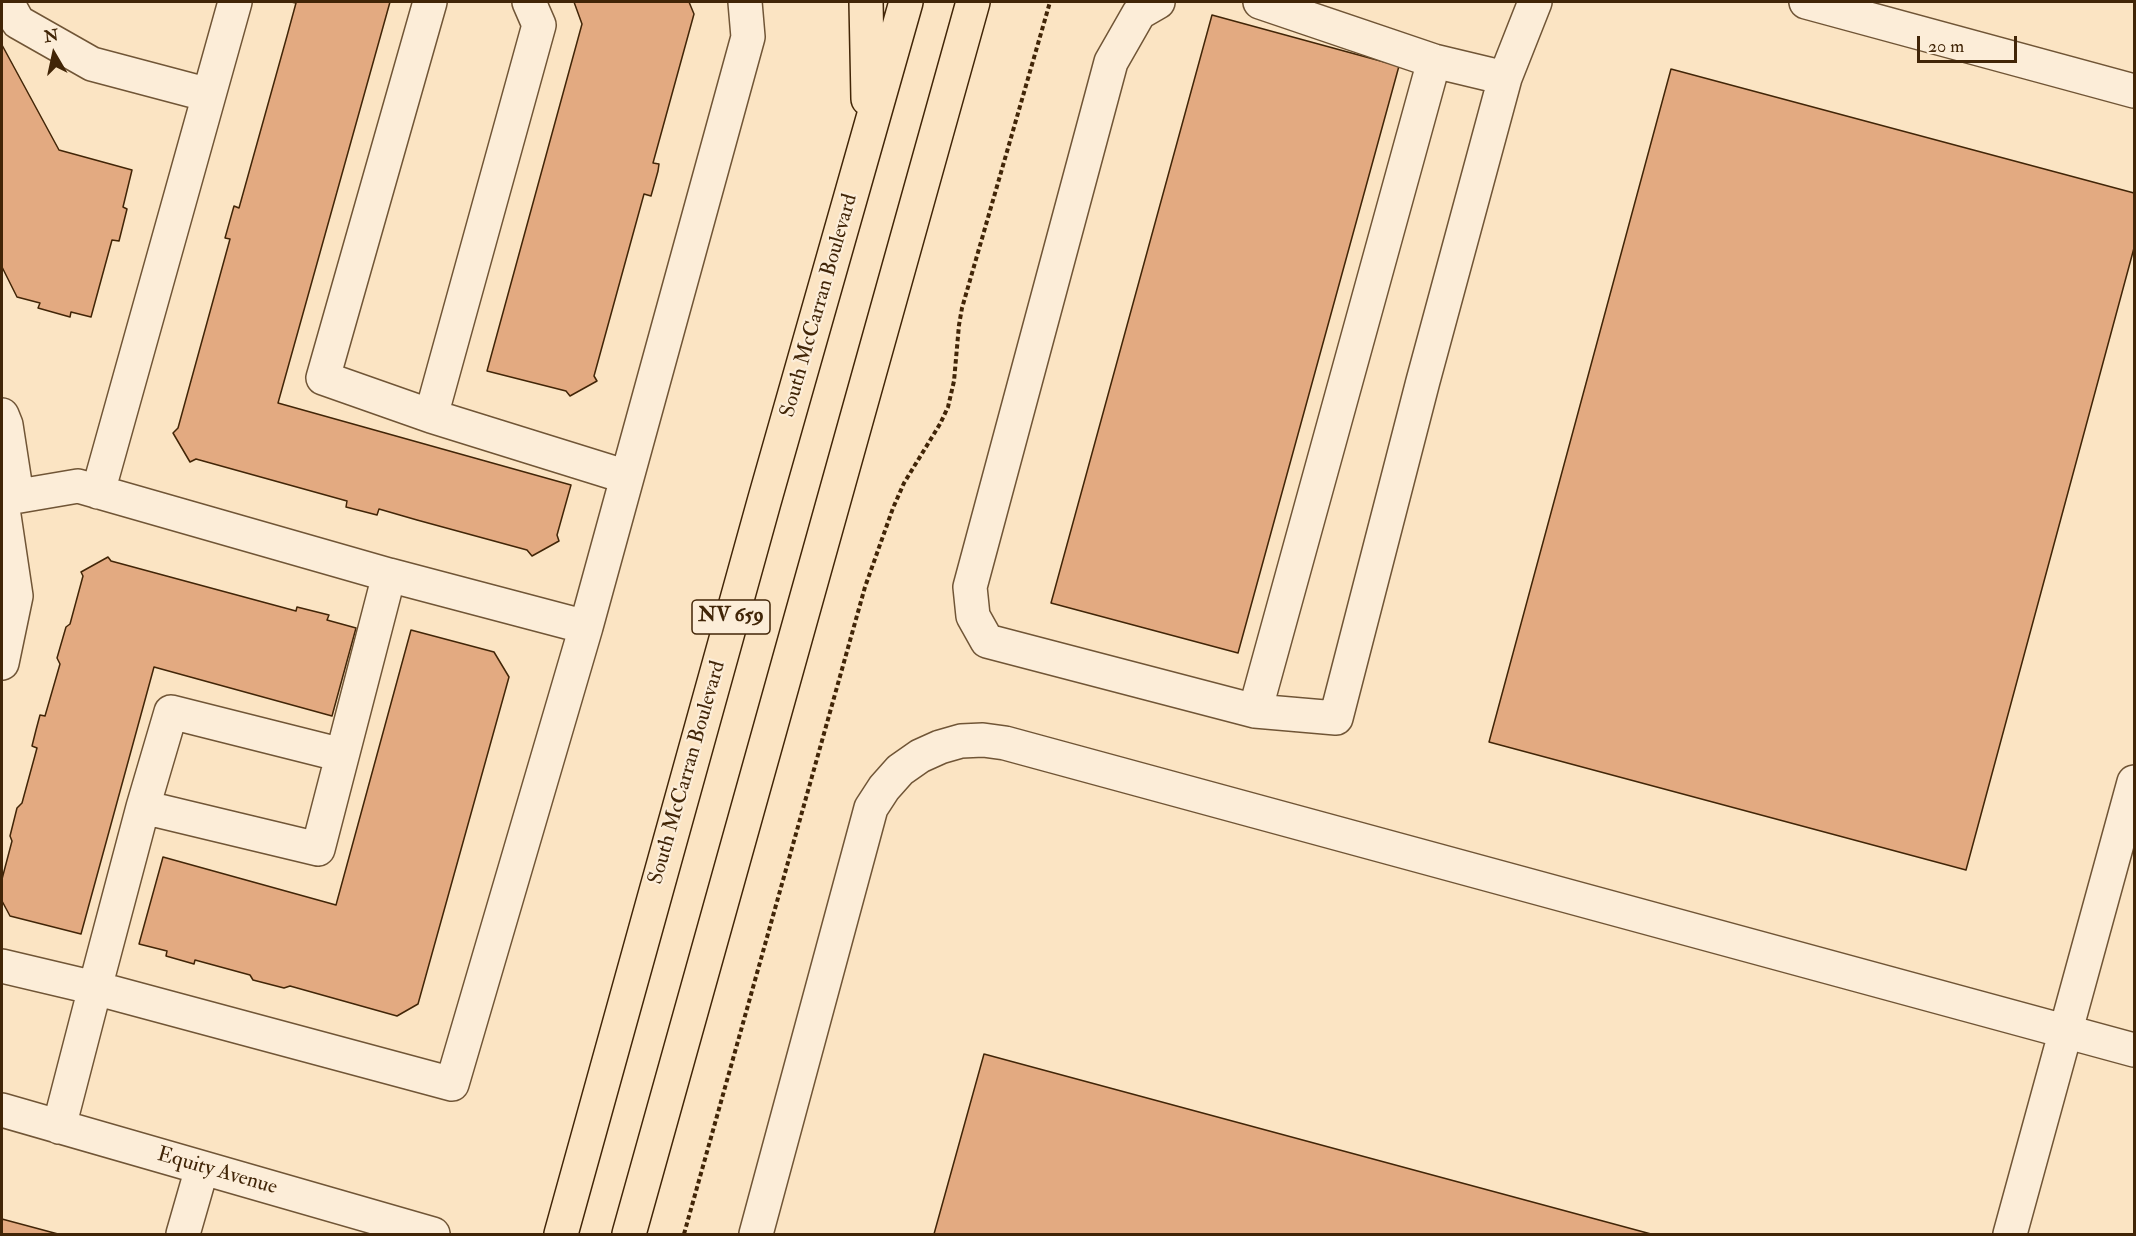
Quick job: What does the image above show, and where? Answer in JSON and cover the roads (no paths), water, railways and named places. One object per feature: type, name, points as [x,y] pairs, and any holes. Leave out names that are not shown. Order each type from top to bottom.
[{"type":"main road","points":[[866,2],[869,137]]},
{"type":"main road","name":"South McCarran Boulevard","points":[[561,1234],[764,502],[906,2]]},
{"type":"main road","name":"NV 659","points":[[629,1234],[973,2]]},
{"type":"street","points":[[7,2],[18,22],[92,64],[209,95]]},
{"type":"street","points":[[98,492],[235,2]]},
{"type":"street","points":[[430,2],[324,378],[431,416],[627,477]]},
{"type":"street","points":[[431,416],[540,25],[529,2]]},
{"type":"street","points":[[2,966],[95,988],[452,1084],[586,627],[748,37],[745,2]]},
{"type":"street","points":[[1158,2],[1139,13],[1111,62],[970,587],[973,616],[987,641],[1255,711],[1336,718],[1423,381],[1505,78],[1535,2]]},
{"type":"street","points":[[1260,2],[1302,8],[1434,61],[1505,78]]},
{"type":"street","points":[[1806,2],[2134,91]]},
{"type":"street","points":[[1255,711],[1434,61]]},
{"type":"street","points":[[2,415],[6,425],[7,499],[16,596],[2,663]]},
{"type":"street","points":[[7,499],[78,486],[389,575],[586,627]]},
{"type":"street","points":[[143,807],[318,849],[389,575]]},
{"type":"street","points":[[59,1127],[143,807],[171,711],[342,755]]},
{"type":"street","points":[[756,1234],[871,808],[900,770],[920,756],[961,741],[1005,742],[2134,1050]]},
{"type":"street","points":[[2010,1234],[2134,782]]},
{"type":"street","name":"Equity Avenue","points":[[2,1110],[433,1234]]},
{"type":"street","points":[[183,1234],[202,1167]]}]
